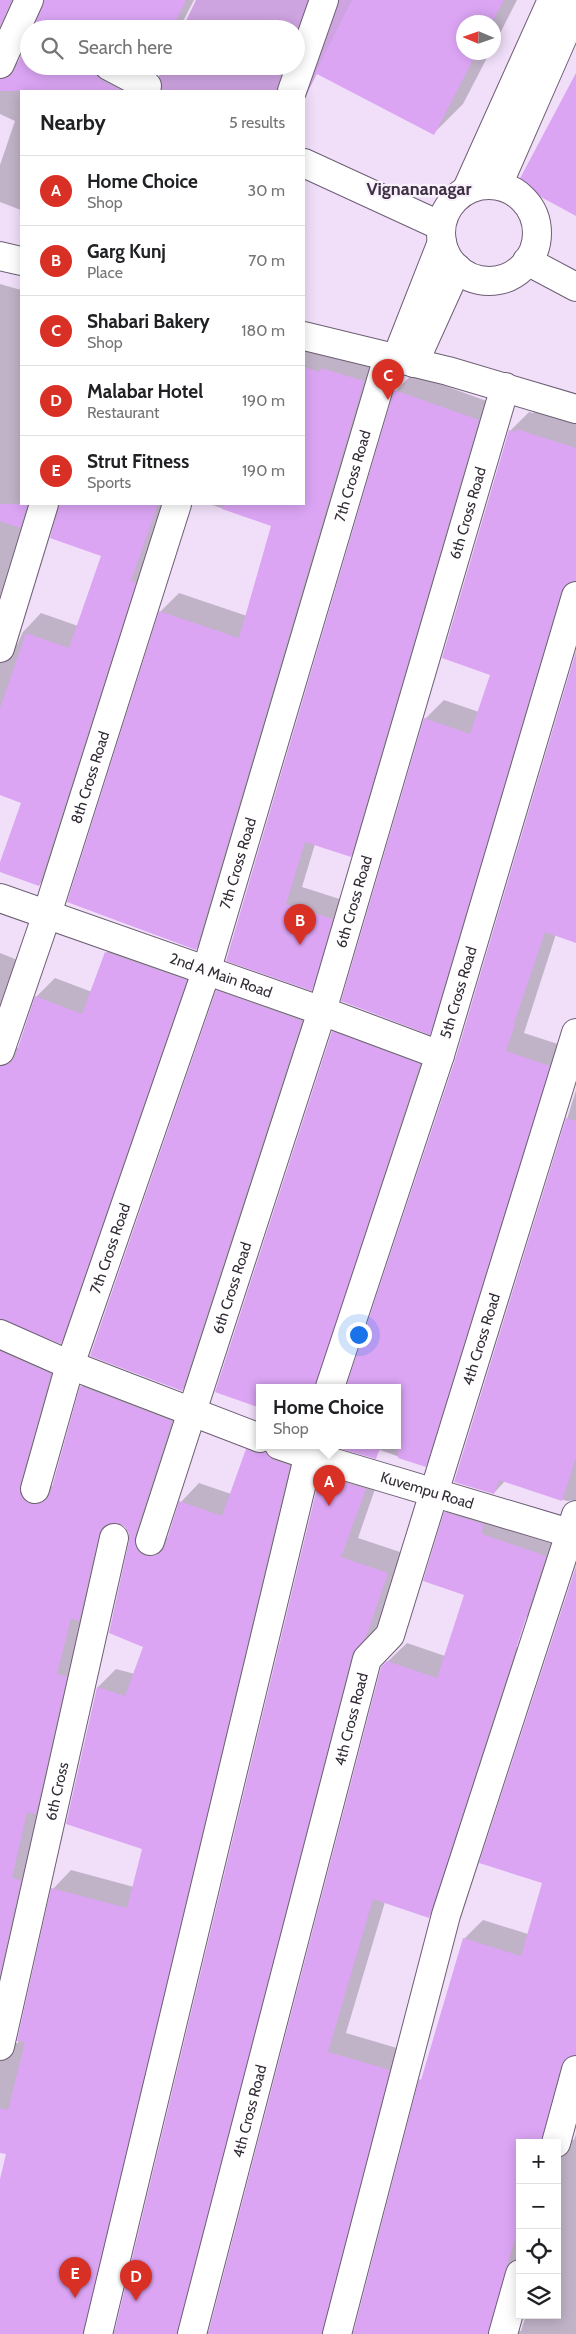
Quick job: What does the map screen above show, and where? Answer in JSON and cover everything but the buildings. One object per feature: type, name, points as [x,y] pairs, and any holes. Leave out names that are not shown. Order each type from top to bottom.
[{"type":"street","points":[[305,54],[324,0]]},
{"type":"street","points":[[467,189],[552,0]]},
{"type":"street","points":[[498,185],[576,6]]},
{"type":"street","points":[[0,64],[20,30]]},
{"type":"street","points":[[126,75],[146,86]]},
{"type":"street","points":[[292,90],[298,75]]},
{"type":"street","points":[[305,164],[441,234],[447,256],[457,268],[470,277],[485,281],[501,279],[516,272],[527,261],[534,246],[537,231],[533,215],[525,201],[513,191],[498,185],[482,185],[467,189],[455,199],[446,211],[441,234],[399,360]]},
{"type":"street","points":[[0,256],[20,262]]},
{"type":"street","points":[[527,261],[576,286]]},
{"type":"street","points":[[399,360],[457,268]]},
{"type":"street","points":[[305,336],[506,387],[576,409]]},
{"type":"street","name":"7th Cross Road","points":[[35,1489],[70,1365],[206,972],[399,360]]},
{"type":"street","name":"6th Cross Road","points":[[150,1541],[322,1011],[506,387]]},
{"type":"street","points":[[0,648],[44,505]]},
{"type":"street","name":"8th Cross Road","points":[[0,1051],[46,914],[177,505]]},
{"type":"street","name":"5th Cross Road","points":[[331,1384],[440,1055],[576,596]]},
{"type":"street","name":"2nd A Main Road","points":[[0,898],[206,972],[322,1011],[440,1055]]},
{"type":"street","name":"4th Cross Road","points":[[192,2334],[367,1659],[390,1635],[576,1033]]},
{"type":"street","points":[[0,1334],[70,1365],[256,1436]]},
{"type":"street","points":[[98,2334],[310,1450]]},
{"type":"street","name":"Kuvempu Road","points":[[310,1450],[435,1493],[574,1528]]},
{"type":"street","points":[[336,2334],[446,1914],[574,1528]]},
{"type":"street","name":"6th Cross","points":[[0,2046],[114,1538]]},
{"type":"street","points":[[557,2139],[576,2070]]},
{"type":"street","points":[[503,2334],[516,2288]]},
{"type":"shaded area","points":[[196,0],[353,0],[305,98],[305,90],[152,90],[160,75],[305,75],[305,20],[186,20]]},
{"type":"place","name":"Shabari Bakery","points":[[388,400]]},
{"type":"place","name":"Garg Kunj","points":[[300,945]]},
{"type":"place","name":"Home Choice","points":[[329,1506]]},
{"type":"place","name":"Strut Fitness","points":[[75,2298]]},
{"type":"place","name":"Malabar Hotel","points":[[136,2301]]},
{"type":"district","name":"Vignananagar","points":[[419,189]]}]
